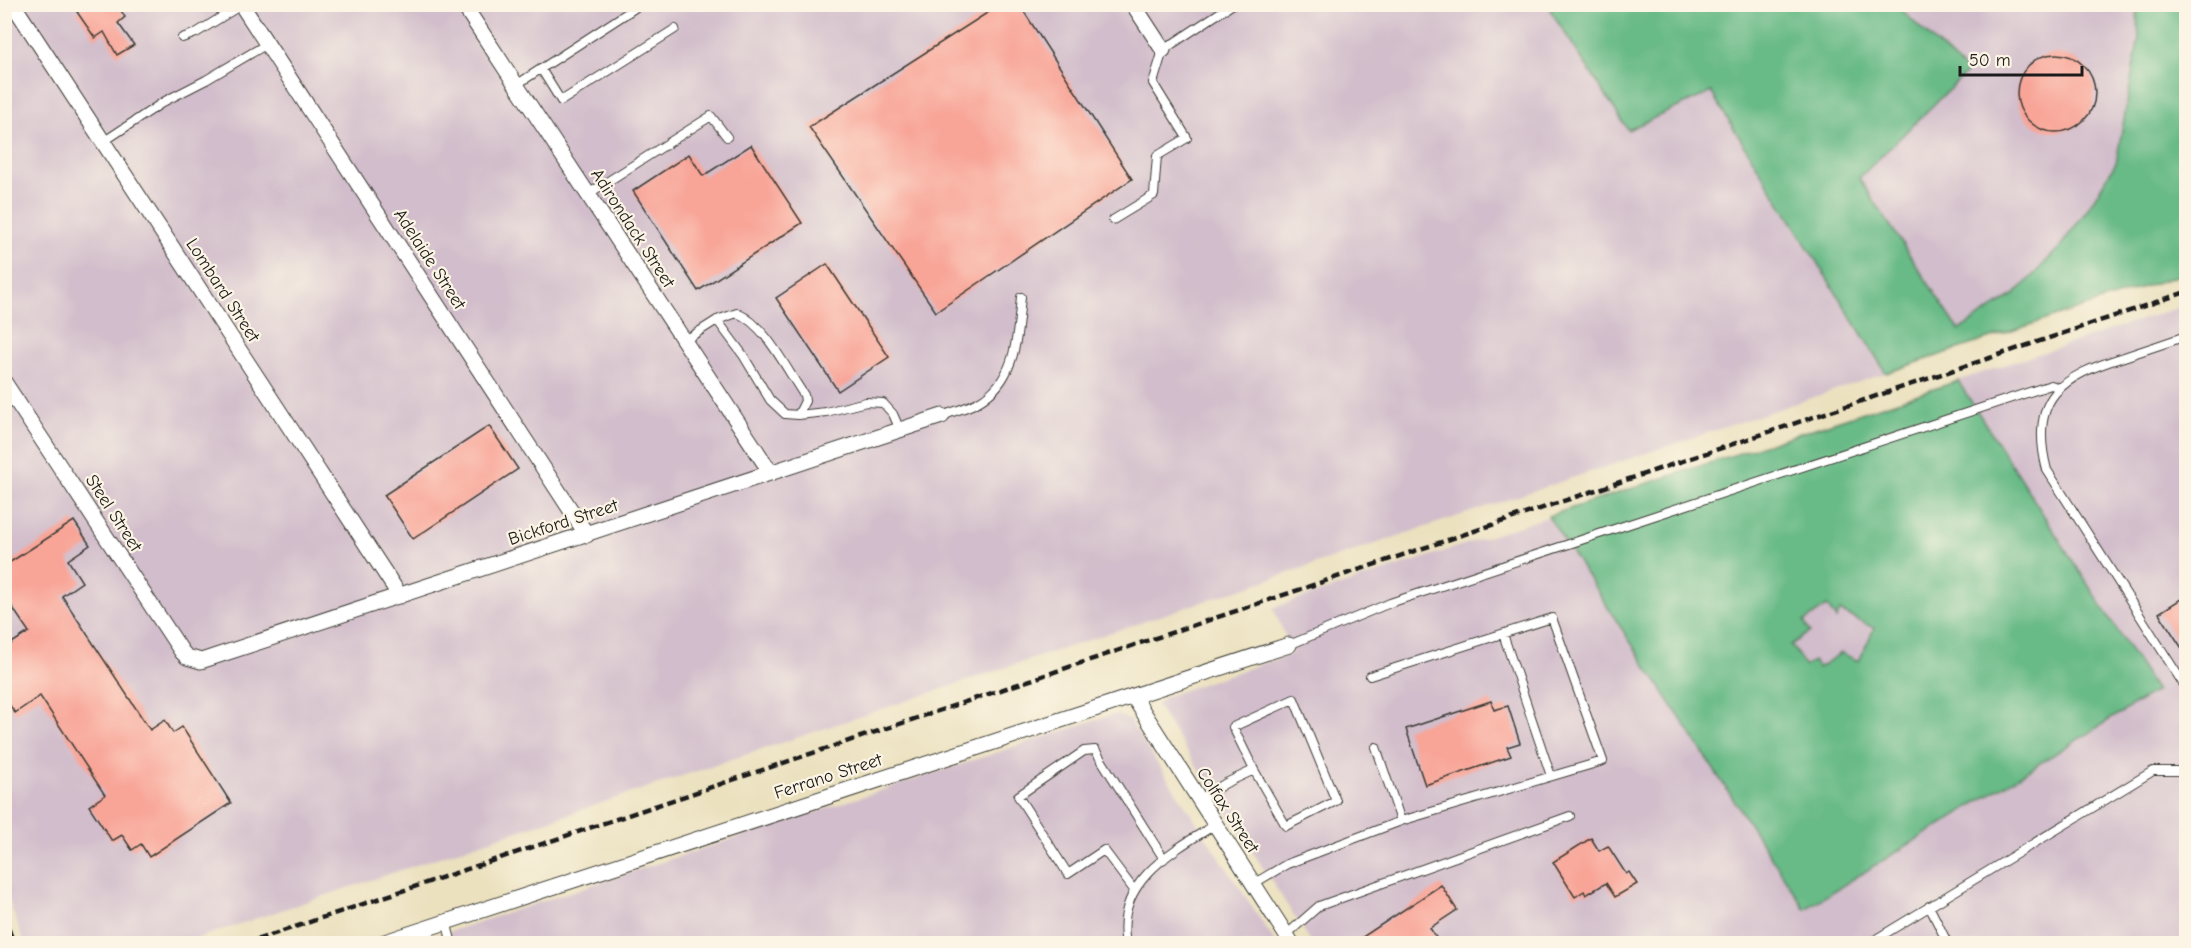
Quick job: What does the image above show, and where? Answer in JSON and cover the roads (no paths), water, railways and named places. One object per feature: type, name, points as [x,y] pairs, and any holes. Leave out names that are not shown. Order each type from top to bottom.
[{"type":"street","name":"Lombard Street","points":[[14,4],[400,596]]},
{"type":"street","name":"Adirondack Street","points":[[463,4],[771,473]]},
{"type":"street","points":[[1133,4],[1163,50]]},
{"type":"street","name":"Adelaide Street","points":[[241,5],[587,535]]},
{"type":"street","name":"Steel Street","points":[[4,382],[182,652],[195,661]]},
{"type":"street","name":"Bickford Street","points":[[195,661],[209,660],[942,416]]},
{"type":"street","name":"Ferrano Street","points":[[379,944],[1289,645]]},
{"type":"street","name":"Colfax Street","points":[[1133,696],[1289,939]]},
{"type":"lane","points":[[516,85],[641,4]]},
{"type":"lane","points":[[1113,220],[1154,195],[1158,156],[1187,138],[1153,83],[1163,50],[1233,4]]},
{"type":"lane","points":[[182,38],[196,33],[241,5]]},
{"type":"lane","points":[[541,69],[561,100],[675,29]]},
{"type":"lane","points":[[103,142],[165,101],[267,44]]},
{"type":"lane","points":[[588,194],[711,116],[727,137]]},
{"type":"lane","points":[[942,416],[979,401],[1001,382],[1016,351],[1021,297]]},
{"type":"lane","points":[[684,341],[717,320],[737,313],[748,318],[759,327],[804,395],[805,401],[798,416]]},
{"type":"lane","points":[[717,320],[743,355],[770,400],[785,414],[798,416],[866,402],[883,403],[893,414],[900,430]]},
{"type":"lane","points":[[2187,336],[2095,365],[2077,374],[2050,400],[2043,425],[2043,454],[2047,470],[2187,688]]},
{"type":"lane","points":[[1289,645],[1390,603],[2051,385],[2060,388]]},
{"type":"lane","points":[[1253,884],[1287,864],[1401,821],[1603,761],[1552,618],[1370,676]]},
{"type":"lane","points":[[1503,634],[1551,776]]},
{"type":"lane","points":[[1294,699],[1336,801],[1286,826],[1254,770],[1233,727],[1294,699]]},
{"type":"lane","points":[[1376,747],[1401,821]]},
{"type":"lane","points":[[1134,890],[1104,850],[1068,874],[1018,796],[1084,751],[1095,750],[1164,859]]},
{"type":"lane","points":[[1198,800],[1254,770]]},
{"type":"lane","points":[[1868,944],[2153,771],[2185,771],[2187,773]]},
{"type":"lane","points":[[1289,939],[1320,906],[1570,816]]},
{"type":"lane","points":[[1126,944],[1123,927],[1126,905],[1134,890],[1174,850],[1215,825]]},
{"type":"lane","points":[[1929,906],[1948,944]]},
{"type":"lane","points":[[446,921],[452,944]]},
{"type":"railway","points":[[244,944],[2186,292]]},
{"type":"railway","points":[[4,916],[14,944]]}]
